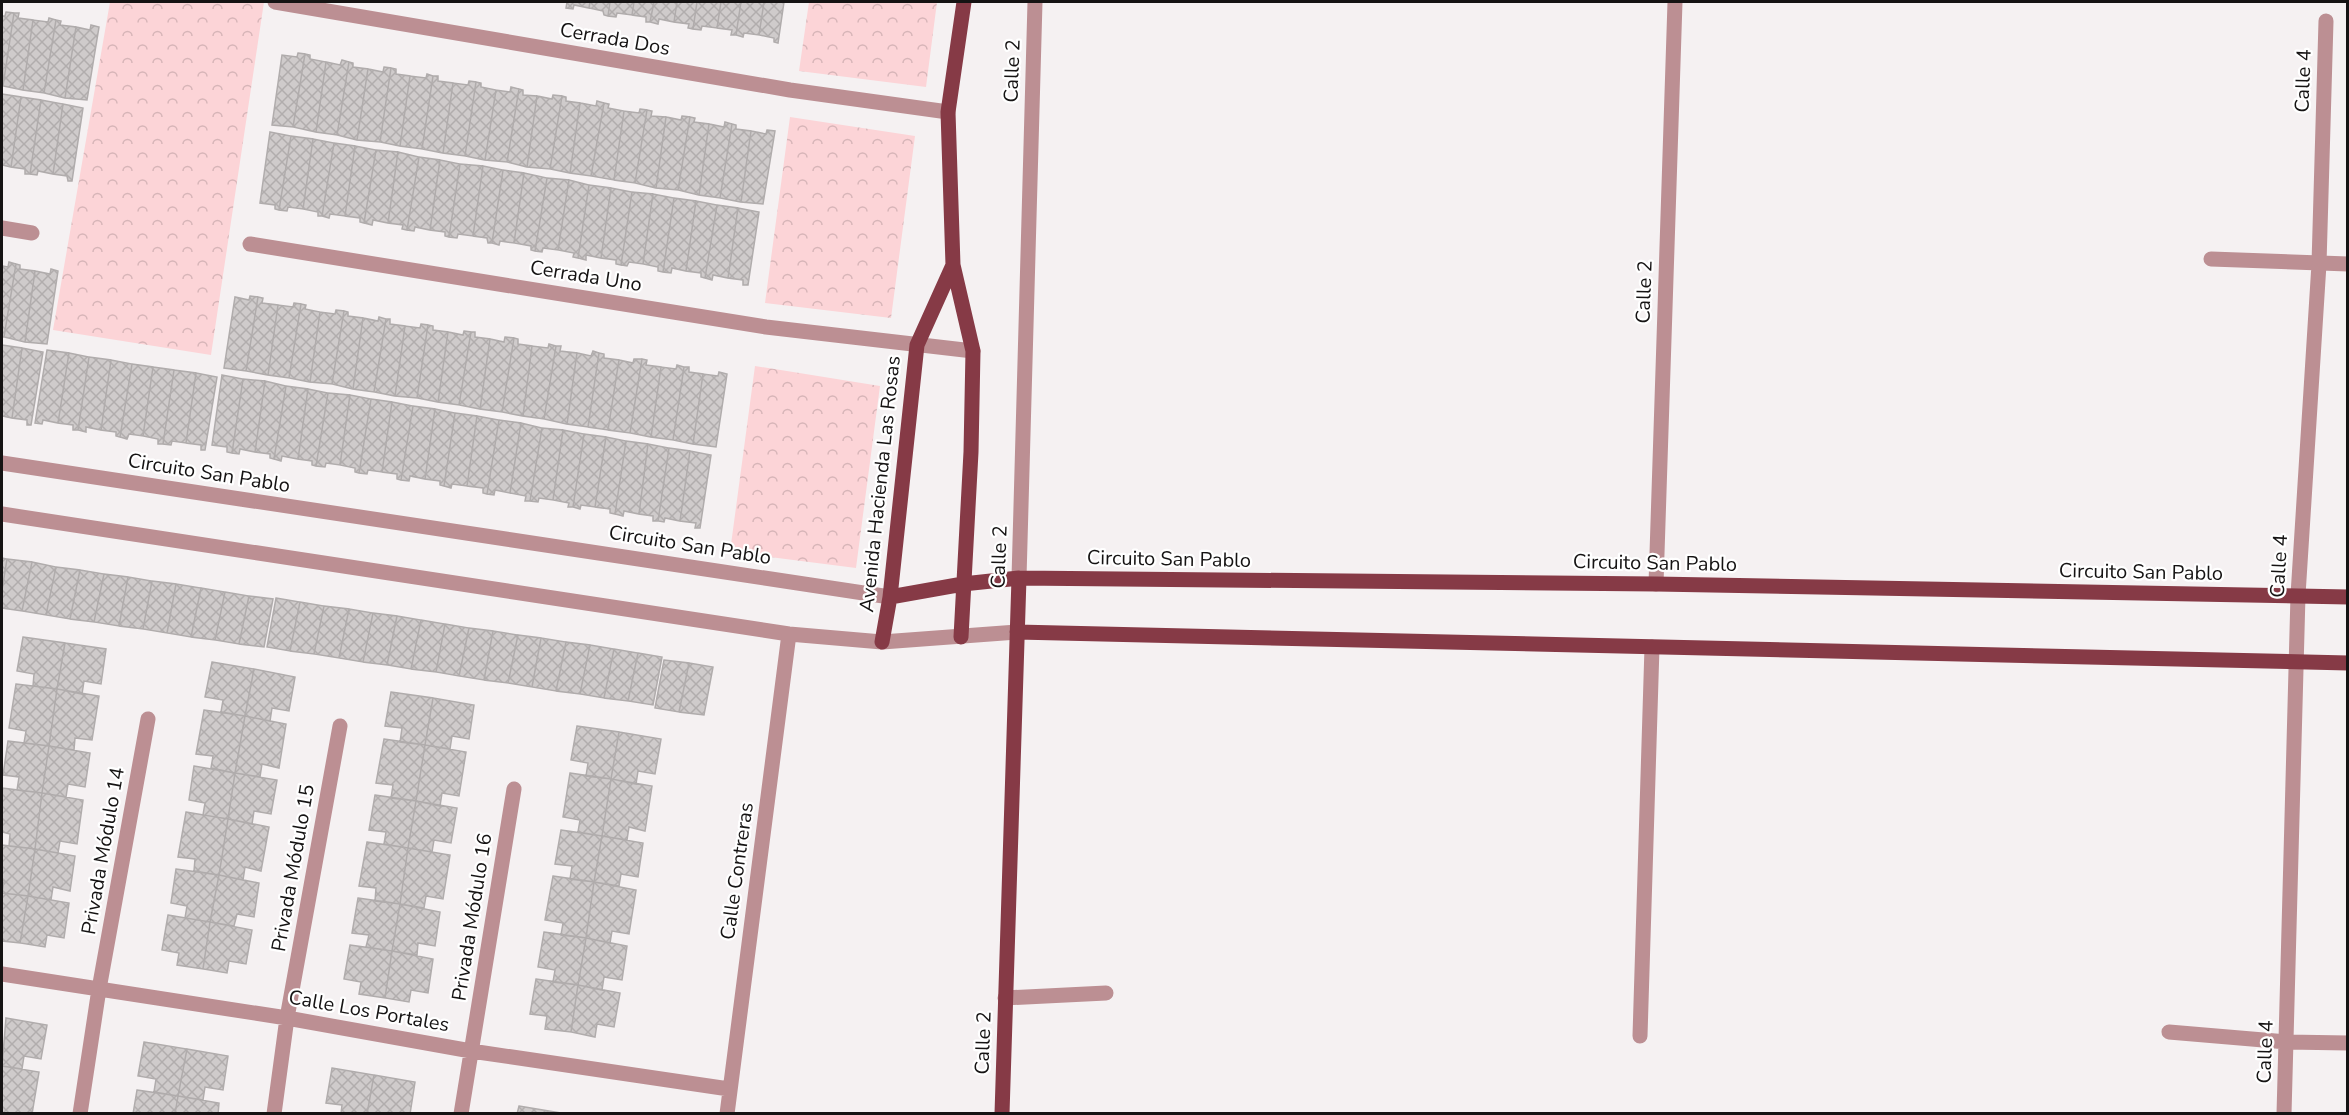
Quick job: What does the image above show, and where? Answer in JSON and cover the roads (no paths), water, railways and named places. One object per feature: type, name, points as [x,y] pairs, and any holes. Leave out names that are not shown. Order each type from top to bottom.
[{"type":"main road","name":"Avenida Hacienda Las Rosas","points":[[961,637],[972,452],[973,351],[953,265],[948,112],[963,2]]},
{"type":"main road","name":"Avenida Hacienda Las Rosas","points":[[882,642],[890,597],[917,345],[953,265]]},
{"type":"main road","name":"Circuito San Pablo","points":[[890,597],[963,584],[1019,578],[1656,584],[2348,597]]},
{"type":"main road","name":"Calle 2","points":[[1002,1113],[1019,578]]},
{"type":"main road","points":[[1017,632],[2348,663]]},
{"type":"street","name":"Cerrada Dos","points":[[275,2],[790,90],[948,112]]},
{"type":"street","name":"Calle 2","points":[[1019,578],[1035,2]]},
{"type":"street","name":"Calle 2","points":[[1656,584],[1675,2]]},
{"type":"street","name":"Calle 4","points":[[2284,1113],[2298,595],[2319,264],[2326,21]]},
{"type":"street","points":[[2,228],[32,233]]},
{"type":"street","name":"Cerrada Uno","points":[[250,244],[766,327],[973,351]]},
{"type":"street","points":[[2211,259],[2348,264]]},
{"type":"street","name":"Circuito San Pablo","points":[[2,463],[890,597]]},
{"type":"street","points":[[2,514],[789,634],[882,642],[1017,632]]},
{"type":"street","name":"Calle Contreras","points":[[726,1113],[789,634]]},
{"type":"street","points":[[1640,1036],[1652,647]]},
{"type":"street","name":"Privada Módulo 14","points":[[80,1113],[99,989],[148,719]]},
{"type":"street","name":"Privada Módulo 15","points":[[273,1113],[287,1018],[340,726]]},
{"type":"street","name":"Privada Módulo 16","points":[[462,1113],[514,789]]},
{"type":"street","name":"Calle Los Portales","points":[[2,974],[287,1018],[471,1051],[729,1089]]},
{"type":"street","points":[[1005,998],[1106,993]]},
{"type":"street","points":[[2169,1032],[2287,1042],[2348,1043]]}]
